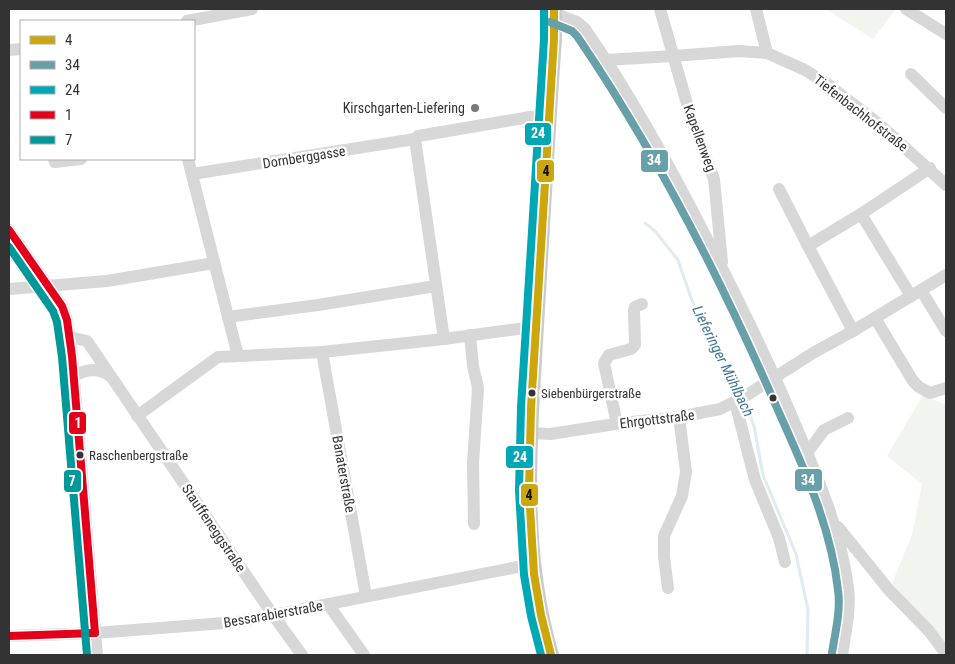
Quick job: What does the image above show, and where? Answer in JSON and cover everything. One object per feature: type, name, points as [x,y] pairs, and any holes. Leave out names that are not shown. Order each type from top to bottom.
[{"type":"main road","points":[[551,655],[537,591],[530,541],[530,433],[554,11]]},
{"type":"street","points":[[192,20],[252,9]]},
{"type":"street","name":"Kapellenweg","points":[[660,9],[691,118],[714,179],[723,271]]},
{"type":"street","points":[[756,9],[767,53]]},
{"type":"street","points":[[906,9],[946,34]]},
{"type":"street","points":[[554,11],[577,22],[585,29],[644,122],[686,197],[775,378],[833,522],[843,556],[848,590],[842,655]]},
{"type":"street","name":"Tiefenbachhofstraße","points":[[606,60],[739,50],[767,53],[805,70],[826,83],[880,125],[946,184]]},
{"type":"street","points":[[911,74],[946,108]]},
{"type":"street","name":"Dornberggasse","points":[[192,174],[415,140],[418,136],[530,117],[549,118]]},
{"type":"street","points":[[415,140],[444,339]]},
{"type":"street","points":[[54,160],[54,162],[72,160]]},
{"type":"street","points":[[188,160],[238,356]]},
{"type":"street","points":[[808,246],[861,214],[930,168]]},
{"type":"street","points":[[779,189],[853,331]]},
{"type":"street","points":[[861,214],[916,293],[946,331]]},
{"type":"street","points":[[9,230],[62,306],[67,320],[74,376],[97,655]]},
{"type":"street","points":[[9,289],[75,285],[136,277],[214,263]]},
{"type":"street","name":"Ehrgottstraße","points":[[530,433],[550,434],[708,412],[740,399],[812,353],[876,318],[946,275]]},
{"type":"street","points":[[228,317],[436,286]]},
{"type":"street","points":[[620,424],[604,366],[607,357],[631,349],[635,345],[634,311],[642,304]]},
{"type":"street","points":[[876,318],[913,381],[930,393],[946,388]]},
{"type":"street","points":[[138,416],[218,357],[322,352],[536,328]]},
{"type":"street","points":[[470,335],[473,366],[478,388],[473,462],[474,524]]},
{"type":"street","name":"Stauffeneggstraße","points":[[70,337],[87,341],[302,655]]},
{"type":"street","name":"Banaterstraße","points":[[322,352],[366,596]]},
{"type":"street","points":[[74,376],[94,369],[102,370],[110,376]]},
{"type":"street","points":[[740,399],[755,480],[779,538],[785,562]]},
{"type":"street","points":[[668,588],[664,557],[664,536],[682,496],[686,472],[679,417]]},
{"type":"street","points":[[807,454],[824,430],[848,418]]},
{"type":"street","points":[[833,522],[889,590],[929,631],[946,654]]},
{"type":"street","name":"Bessarabierstraße","points":[[9,636],[95,633],[237,622],[533,564]]},
{"type":"street","points":[[328,604],[364,655]]},
{"type":"shaded area","points":[[826,9],[896,9],[873,39]]},
{"type":"shaded area","points":[[923,395],[946,405],[946,652],[892,583],[912,535],[922,484],[887,456]]},
{"type":"waterway","name":"Lieferinger Mühlbach","points":[[645,223],[655,231],[678,260],[700,318],[742,395]]},
{"type":"waterway","name":"Lieferinger Mühlbach","points":[[745,401],[754,426],[763,475],[796,554],[808,610],[807,655]]},
{"type":"transit line","name":"24","points":[[541,655],[531,616],[524,575],[519,491],[521,407],[544,39],[544,9]]},
{"type":"transit line","name":"4","points":[[551,655],[541,615],[534,574],[529,491],[531,408],[554,39],[554,9]]},
{"type":"transit line","name":"34","points":[[550,22],[572,31],[577,36],[634,125],[686,217],[756,360],[806,474],[829,543],[839,598],[832,653]]},
{"type":"transit line","name":"1","points":[[9,230],[62,306],[67,320],[72,356],[95,633]]},
{"type":"transit line","name":"7","points":[[9,247],[53,311],[57,322],[62,357],[87,655]]},
{"type":"transit line","name":"1","points":[[9,636],[95,633]]},
{"type":"place","name":"Kirschgarten-Liefering","points":[[475,108]]},
{"type":"place","name":"Siebenbürgerstraße","points":[[532,393]]},
{"type":"place","name":"Raschenbergstraße","points":[[80,455]]}]
